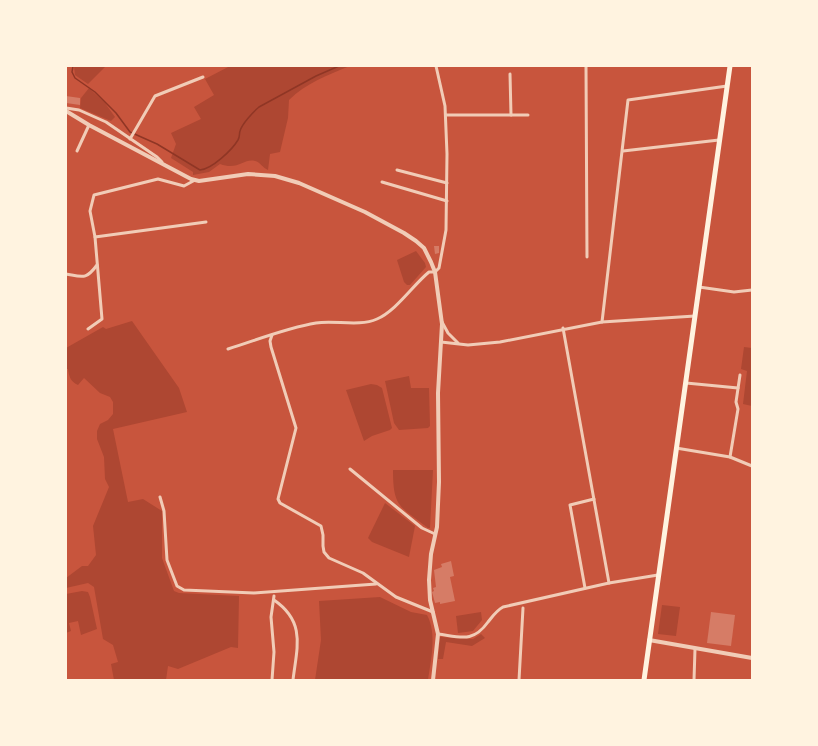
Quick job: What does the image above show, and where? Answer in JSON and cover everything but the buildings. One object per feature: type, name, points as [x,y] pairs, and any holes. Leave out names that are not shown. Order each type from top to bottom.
[{"type":"main road","points":[[644,680],[730,66]]},
{"type":"street","points":[[435,272],[441,263],[445,237],[447,201],[446,115],[436,66]]},
{"type":"street","points":[[586,66],[587,257]]},
{"type":"street","points":[[510,74],[511,115]]},
{"type":"street","points":[[130,139],[155,96],[202,77]]},
{"type":"street","points":[[602,322],[628,100],[727,86]]},
{"type":"street","points":[[66,108],[79,110],[94,116],[157,157],[164,165]]},
{"type":"street","points":[[66,111],[89,125],[195,180]]},
{"type":"street","points":[[446,115],[528,115]]},
{"type":"street","points":[[77,152],[89,125]]},
{"type":"street","points":[[623,151],[720,140]]},
{"type":"street","points":[[397,170],[447,183]]},
{"type":"street","points":[[88,329],[102,319],[95,237],[90,211],[94,195],[158,179],[184,186],[195,180],[248,174],[275,176],[299,183],[365,212],[416,241],[424,248],[435,272],[441,319],[438,393],[439,482],[435,534],[429,580],[433,612],[438,634],[433,680]]},
{"type":"street","points":[[382,182],[447,201]]},
{"type":"street","points":[[95,237],[206,222]]},
{"type":"street","points":[[66,274],[86,277],[90,275],[97,265]]},
{"type":"street","points":[[228,349],[317,323],[368,322],[377,319],[389,312],[429,272],[435,272]]},
{"type":"street","points":[[699,287],[734,292],[752,290]]},
{"type":"street","points":[[441,342],[474,345],[500,342],[563,328],[602,322],[695,316]]},
{"type":"street","points":[[441,319],[448,333],[459,344]]},
{"type":"street","points":[[563,328],[609,583]]},
{"type":"street","points":[[272,335],[270,341],[271,347],[296,428],[278,499],[284,506],[321,526],[323,535],[322,546],[324,552],[329,558],[362,574],[396,596],[433,612]]},
{"type":"street","points":[[730,457],[738,409],[736,402],[740,375]]},
{"type":"street","points":[[686,384],[738,388]]},
{"type":"street","points":[[676,448],[730,457],[752,466]]},
{"type":"street","points":[[350,469],[422,528],[435,534]]},
{"type":"street","points":[[160,497],[164,511],[167,560],[177,586],[184,590],[254,593],[376,584]]},
{"type":"street","points":[[585,588],[570,505],[594,500]]},
{"type":"street","points":[[438,634],[471,637],[481,632],[493,614],[503,607],[609,583],[658,575]]},
{"type":"street","points":[[272,680],[274,652],[271,617],[274,598],[289,613],[297,629],[293,680]]},
{"type":"street","points":[[519,680],[524,608]]},
{"type":"street","points":[[649,640],[752,658]]},
{"type":"street","points":[[694,680],[695,649]]},
{"type":"shaded area","points":[[74,66],[106,66],[88,84],[75,75]]},
{"type":"shaded area","points":[[230,66],[350,66],[310,84],[289,100],[288,118],[280,152],[270,154],[268,170],[257,162],[247,161],[232,166],[220,164],[209,172],[193,175],[193,172],[171,158],[176,144],[171,133],[201,119],[194,107],[214,95],[205,79]]},
{"type":"shaded area","points":[[89,88],[105,103],[115,117],[111,121],[80,108],[81,98]]},
{"type":"shaded area","points":[[416,251],[425,263],[426,267],[410,285],[407,285],[404,282],[397,260]]},
{"type":"shaded area","points":[[132,321],[179,388],[187,412],[113,429],[128,502],[143,499],[162,511],[162,558],[174,591],[179,593],[239,596],[238,648],[231,647],[178,669],[168,666],[166,680],[114,680],[111,664],[118,662],[113,645],[103,639],[94,587],[88,583],[66,588],[66,578],[82,566],[88,566],[96,555],[93,526],[109,487],[105,479],[104,457],[97,439],[97,431],[100,424],[108,420],[113,414],[113,402],[110,397],[100,393],[84,378],[78,385],[72,381],[68,369],[66,369],[66,348],[103,327],[106,329]]},
{"type":"shaded area","points":[[744,347],[752,348],[752,406],[743,404],[747,371],[741,369]]},
{"type":"shaded area","points":[[409,376],[411,388],[429,388],[430,426],[428,428],[399,430],[394,423],[385,381]]},
{"type":"shaded area","points":[[371,384],[382,388],[392,428],[364,441],[346,390]]},
{"type":"shaded area","points":[[393,470],[433,470],[430,528],[411,515],[400,505],[393,482]]},
{"type":"shaded area","points":[[385,503],[415,526],[409,557],[372,542],[368,538]]},
{"type":"shaded area","points":[[82,591],[88,592],[90,597],[97,629],[81,635],[78,621],[69,623],[71,631],[66,633],[66,594]]},
{"type":"shaded area","points":[[380,597],[411,612],[427,615],[433,638],[428,680],[315,680],[321,640],[319,601]]},
{"type":"shaded area","points":[[662,605],[680,607],[676,636],[658,634]]},
{"type":"shaded area","points":[[481,612],[482,620],[473,631],[458,633],[456,616]]},
{"type":"shaded area","points":[[481,634],[485,638],[472,646],[446,642],[443,659],[438,659],[440,637],[473,639]]},
{"type":"waterway","points":[[73,66],[72,72],[75,78],[95,92],[116,113],[130,132],[157,144],[200,170],[216,163],[231,149],[239,139],[240,131],[243,125],[259,107],[316,76],[339,66]]}]
